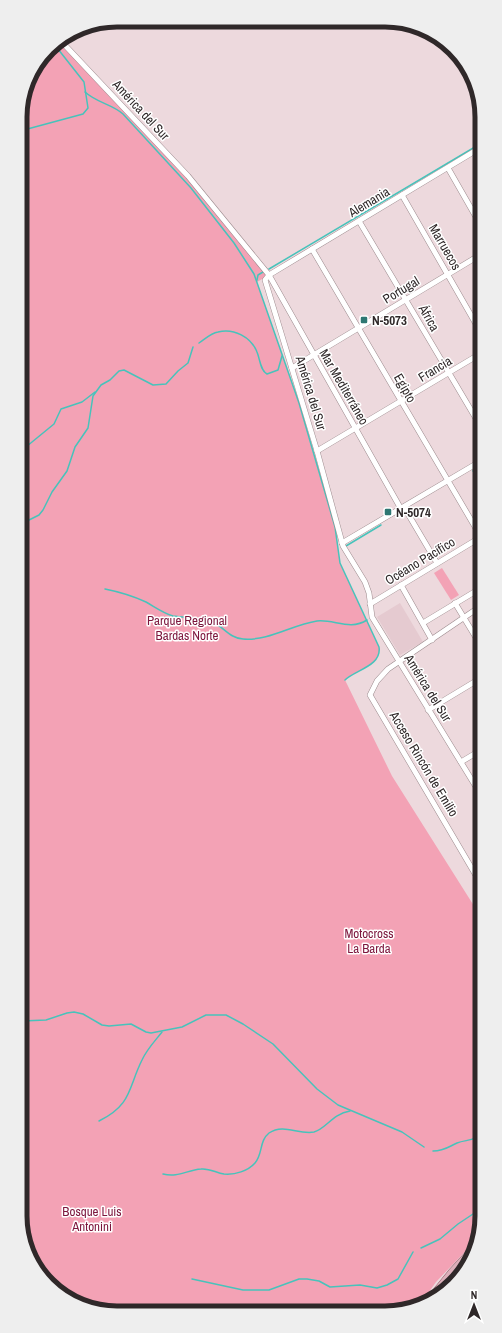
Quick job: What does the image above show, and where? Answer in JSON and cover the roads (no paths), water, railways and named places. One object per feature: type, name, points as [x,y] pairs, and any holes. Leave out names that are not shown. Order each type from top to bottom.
[{"type":"main road","points":[[440,1288],[464,1258]]},
{"type":"street","name":"América del Sur","points":[[64,44],[188,176],[268,275],[265,278],[265,285],[317,451],[342,543],[365,582],[372,617],[398,662],[475,785]]},
{"type":"street","name":"Alemania","points":[[268,275],[475,151]]},
{"type":"street","points":[[448,168],[475,215]]},
{"type":"street","name":"Marruecos","points":[[402,195],[475,322]]},
{"type":"street","name":"África","points":[[359,221],[475,417]]},
{"type":"street","name":"Egipto","points":[[312,249],[475,527]]},
{"type":"street","name":"Portugal","points":[[292,368],[475,258]]},
{"type":"street","name":"Mar Mediterráneo","points":[[268,275],[402,508],[437,563]]},
{"type":"street","name":"Francia","points":[[317,451],[475,357]]},
{"type":"street","points":[[342,543],[475,465]]},
{"type":"street","name":"Océano Pacífico","points":[[370,604],[475,541]]},
{"type":"street","points":[[401,585],[432,640]]},
{"type":"street","points":[[423,623],[475,591]]},
{"type":"street","points":[[455,603],[475,636]]},
{"type":"street","points":[[398,662],[475,610]]},
{"type":"street","name":"Acceso Rincón de Emilio","points":[[398,662],[380,678],[372,689],[371,698],[475,874]]},
{"type":"street","points":[[428,710],[475,682]]},
{"type":"street","points":[[461,762],[475,754]]},
{"type":"waterway","points":[[27,129],[83,114],[88,108],[84,82],[58,49]]},
{"type":"waterway","points":[[85,92],[94,99],[123,114],[191,188],[234,243],[254,274],[299,403],[335,527],[340,563],[379,647],[379,653],[372,663],[349,676],[345,680]]},
{"type":"waterway","points":[[269,269],[475,147]]},
{"type":"waterway","points":[[257,280],[258,275],[263,272]]},
{"type":"waterway","points":[[199,343],[210,335],[218,332],[230,331],[241,335],[251,342],[262,367],[267,374],[278,370],[282,356]]},
{"type":"waterway","points":[[27,521],[39,515],[52,492],[67,471],[75,447],[88,428],[93,396],[101,385],[110,380],[119,371],[124,370],[153,385],[166,384],[188,363],[193,347]]},
{"type":"waterway","points":[[27,446],[54,424],[61,409],[82,402],[95,392]]},
{"type":"waterway","points":[[346,546],[381,525]]},
{"type":"waterway","points":[[105,589],[136,598],[173,616],[210,621],[219,625],[229,634],[243,639],[262,638],[317,621],[354,625],[367,620]]},
{"type":"waterway","points":[[27,1021],[46,1020],[74,1012],[83,1014],[102,1025],[109,1026],[131,1024],[151,1033],[182,1027],[206,1015],[226,1015],[243,1024],[273,1044],[317,1089],[338,1105],[402,1132],[424,1147]]},
{"type":"waterway","points":[[99,1121],[118,1109],[128,1095],[144,1056],[162,1032]]},
{"type":"waterway","points":[[163,1174],[173,1175],[204,1169],[224,1174],[241,1172],[255,1163],[259,1156],[262,1144],[269,1133],[280,1129],[314,1132],[322,1128],[338,1115],[350,1111]]},
{"type":"waterway","points":[[433,1151],[443,1150],[457,1143],[475,1138]]},
{"type":"waterway","points":[[421,1248],[440,1239],[475,1213]]},
{"type":"waterway","points":[[192,1279],[243,1290],[269,1290],[299,1279],[319,1281],[330,1287],[360,1285],[377,1288],[398,1279],[413,1252]]},
{"type":"place","name":"N-5073","points":[[364,320]]},
{"type":"place","name":"N-5074","points":[[388,512]]},
{"type":"park label","name":"Parque Regional Bardas Norte","points":[[187,628]]},
{"type":"park label","name":"Motocross La Barda","points":[[369,940]]},
{"type":"park label","name":"Bosque Luis Antonini","points":[[92,1218]]}]
